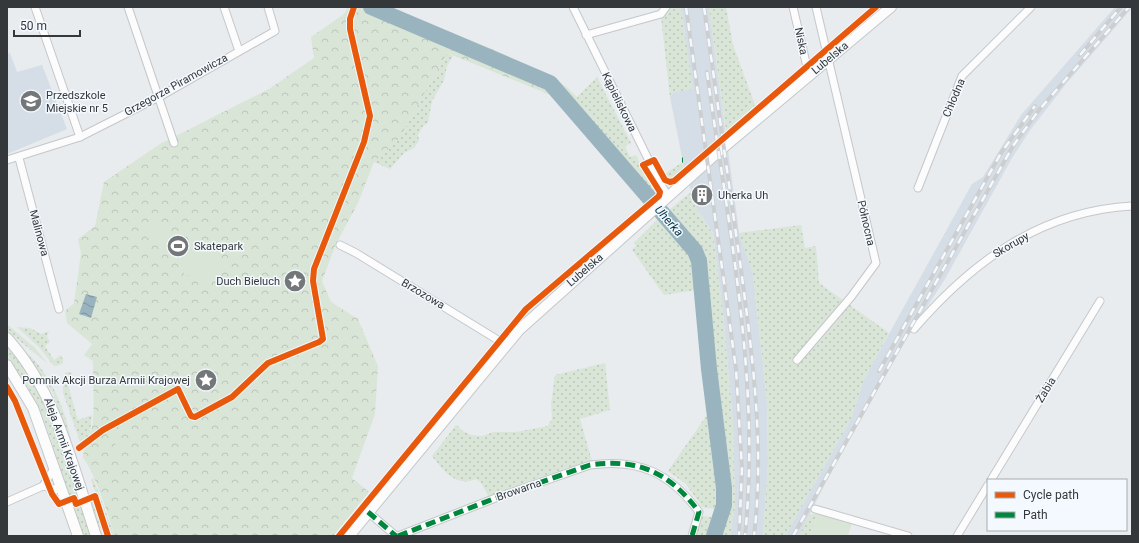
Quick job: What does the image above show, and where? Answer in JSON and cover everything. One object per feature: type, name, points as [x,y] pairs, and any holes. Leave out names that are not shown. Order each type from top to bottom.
[{"type":"main road","name":"Lubelska","points":[[349,536],[506,345],[540,309],[666,198],[888,8]]},
{"type":"main road","name":"Aleja Armii Krajowej","points":[[7,338],[34,372],[52,406],[96,536]]},
{"type":"main road","name":"Aleja Armii Krajowej","points":[[7,365],[30,402],[55,467],[78,536]]},
{"type":"street","points":[[35,7],[80,137]]},
{"type":"street","points":[[128,7],[174,143]]},
{"type":"street","points":[[224,7],[239,51]]},
{"type":"street","name":"Grzegorza Piramowicza","points":[[7,160],[19,158],[80,137],[159,97],[275,31],[268,7]]},
{"type":"street","name":"Kąpieliskowa","points":[[573,7],[666,198]]},
{"type":"street","points":[[586,35],[661,14],[666,7]]},
{"type":"street","name":"Niska","points":[[793,7],[806,67],[811,74]]},
{"type":"street","points":[[816,7],[828,60]]},
{"type":"street","name":"Chłodna","points":[[918,188],[962,76],[1031,7]]},
{"type":"street","name":"Północna","points":[[797,360],[851,297],[876,263],[833,74],[828,60]]},
{"type":"street","name":"Malinowa","points":[[19,158],[59,308]]},
{"type":"street","name":"Skorupy","points":[[914,329],[960,281],[998,251],[1020,238],[1069,216],[1096,210],[1132,206]]},
{"type":"street","name":"Brzozowa","points":[[340,245],[356,253],[506,345]]},
{"type":"street","name":"Żabia","points":[[992,479],[1100,301]]},
{"type":"street","name":"Browarna","points":[[397,536],[493,499],[590,465],[622,463],[644,467],[659,474],[679,488],[699,512],[692,536]]},
{"type":"street","points":[[7,502],[42,486],[55,467]]},
{"type":"street","points":[[42,486],[63,491]]},
{"type":"street","points":[[957,536],[987,487]]},
{"type":"street","points":[[815,509],[908,536]]},
{"type":"street","points":[[368,512],[397,536]]},
{"type":"shaded area","points":[[681,7],[709,7],[739,232],[753,274],[767,403],[768,463],[763,536],[730,536],[735,506],[733,423],[723,313],[713,233],[696,208],[683,162],[670,97],[674,92],[692,89]]},
{"type":"shaded area","points":[[1115,7],[1132,8],[1066,84],[1031,129],[1012,158],[945,279],[902,346],[826,482],[799,536],[785,536],[851,419],[864,379],[972,184],[983,177],[1021,115]]},
{"type":"shaded area","name":"Przedszkole Miejskie nr 5","points":[[10,53],[17,72],[42,65],[67,129],[7,154],[7,54]]},
{"type":"green space","points":[[348,7],[388,7],[490,48],[551,76],[568,88],[578,98],[564,110],[551,95],[447,53],[399,139],[374,162],[358,203],[336,244],[322,281],[331,302],[358,319],[378,366],[375,414],[352,478],[369,492],[333,536],[115,536],[92,472],[83,458],[84,447],[82,439],[91,429],[94,404],[93,361],[84,355],[92,344],[67,323],[65,311],[74,303],[81,253],[78,239],[95,226],[104,182],[160,144],[269,89],[314,58],[311,37],[344,14]]},
{"type":"green space","points":[[666,7],[681,7],[693,89],[674,92],[670,97],[661,17]]},
{"type":"green space","points":[[709,7],[726,7],[733,45],[755,105],[726,131]]},
{"type":"green space","points":[[447,53],[453,56],[447,66],[444,80],[432,101],[428,123],[423,126],[418,135],[419,141],[414,148],[404,153],[390,169],[374,162],[399,139]]},
{"type":"green space","points":[[597,77],[631,143],[625,146],[630,157],[636,155],[642,169],[658,192],[648,200],[566,108]]},
{"type":"green space","points":[[683,162],[685,167],[670,179],[667,179],[665,176],[667,172]]},
{"type":"green space","points":[[691,192],[696,208],[713,234],[723,313],[733,423],[735,506],[730,536],[695,536],[700,516],[713,517],[715,509],[702,507],[686,484],[668,471],[707,415],[696,290],[664,295],[632,250],[636,246],[634,243],[658,219]]},
{"type":"green space","name":"Skatepark","points":[[153,223],[214,257],[215,262],[223,261],[222,275],[215,275],[215,278],[199,277],[198,279],[184,274],[178,255],[146,237]]},
{"type":"green space","points":[[801,225],[805,248],[816,246],[819,283],[889,333],[864,379],[851,419],[785,536],[763,536],[768,463],[767,403],[753,274],[739,233]]},
{"type":"green space","points":[[7,318],[17,327],[30,328],[41,334],[49,331],[47,336],[50,342],[45,346],[54,360],[61,355],[63,363],[57,366],[53,365],[39,347]]},
{"type":"green space","points":[[7,324],[35,348],[48,364],[9,332],[7,329]]},
{"type":"green space","points":[[7,345],[33,380],[53,421],[77,493],[69,495],[45,423],[33,396],[10,361]]},
{"type":"green space","points":[[27,353],[44,372],[57,396],[63,409],[72,448],[53,393]]},
{"type":"green space","points":[[605,363],[610,410],[580,419],[592,461],[566,468],[489,497],[481,483],[476,479],[462,481],[456,479],[445,472],[432,456],[456,425],[461,430],[471,435],[482,436],[494,432],[516,432],[548,426],[552,419],[551,404],[555,375]]},
{"type":"green space","points":[[66,372],[71,372],[72,375],[66,378],[78,420],[92,415],[90,432],[80,442],[63,393],[64,379],[62,378]]},
{"type":"green space","points":[[118,435],[124,445],[118,448],[112,439]]},
{"type":"green space","points":[[93,478],[115,536],[111,536],[91,480]]},
{"type":"green space","points":[[93,501],[104,532],[97,524],[90,502]]},
{"type":"green space","points":[[82,506],[92,536],[83,536],[74,508]]},
{"type":"green space","points":[[818,513],[810,536],[799,536],[809,515]]},
{"type":"green space","points":[[818,513],[852,523],[848,536],[810,536]]},
{"type":"water","points":[[86,294],[97,297],[91,318],[79,314]]},
{"type":"waterway","name":"Uherka","points":[[371,7],[550,83],[695,251],[699,261],[709,369],[724,488],[724,505],[714,536]]},
{"type":"railway","points":[[686,7],[736,369],[742,469],[739,536]]},
{"type":"railway","points":[[704,7],[753,364],[758,433],[757,502],[754,536]]},
{"type":"railway","points":[[1080,55],[1121,7]]},
{"type":"railway","points":[[793,536],[1013,146],[1039,110],[1129,7]]},
{"type":"railway","points":[[707,72],[740,304],[746,362],[749,420],[749,478],[745,536]]},
{"type":"railway","points":[[879,371],[1001,153],[1035,106]]},
{"type":"marked path","points":[[398,536],[493,499],[590,465],[608,463],[624,464],[652,471],[677,487],[699,512],[692,536]]},
{"type":"marked path","points":[[368,512],[396,536]]},
{"type":"cycle path","points":[[79,448],[103,430],[178,389],[191,416],[195,417],[232,397],[268,363],[323,339],[313,281],[314,269],[364,142],[370,116],[350,29],[350,19],[354,7]]},
{"type":"cycle path","points":[[339,536],[526,309],[659,196],[660,192],[643,165],[654,160],[665,180],[670,182],[674,181],[876,7]]},
{"type":"cycle path","points":[[7,387],[15,401],[52,494],[59,504],[74,498],[76,504],[95,496],[108,536]]},
{"type":"place","name":"Przedszkole Miejskie nr 5","points":[[31,101]]},
{"type":"place","name":"Uherka Uh","points":[[702,195]]},
{"type":"place","name":"Skatepark","points":[[178,246]]},
{"type":"place","name":"Duch Bieluch","points":[[295,281]]},
{"type":"place","name":"Pomnik Akcji Burza Armii Krajowej","points":[[206,380]]}]
